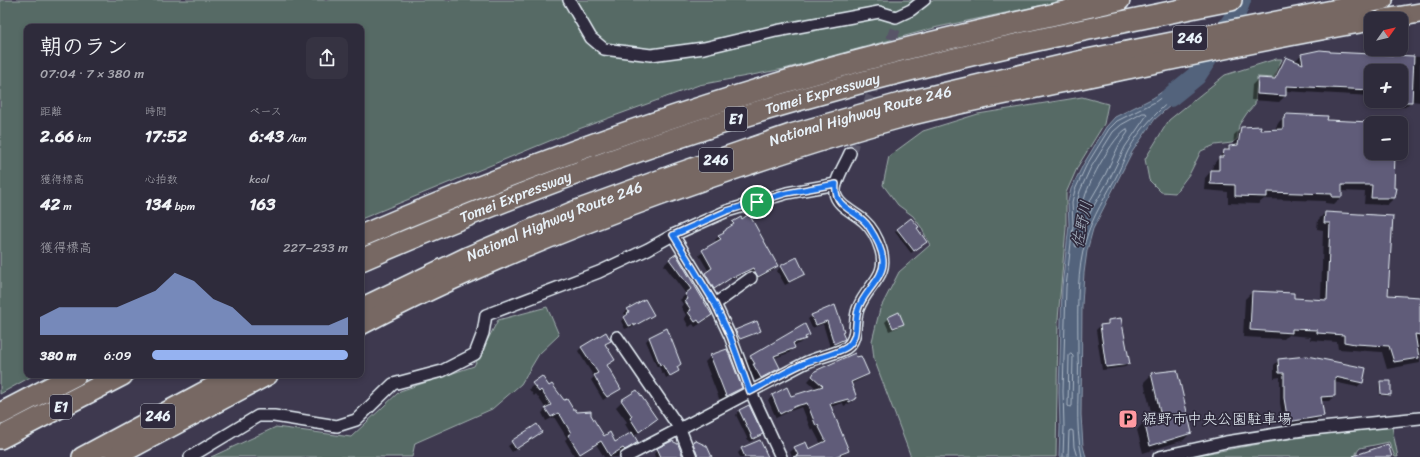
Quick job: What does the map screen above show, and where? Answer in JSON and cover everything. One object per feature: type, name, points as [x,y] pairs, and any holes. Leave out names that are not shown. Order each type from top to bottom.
[{"type":"highway","name":"Tomei Expressway","points":[[364,235],[454,197],[575,151],[740,96],[884,54],[1008,24],[1120,0]]},
{"type":"highway","name":"Tomei Expressway","points":[[364,259],[452,220],[577,173],[668,141],[782,105],[961,57],[1125,21],[1231,0]]},
{"type":"highway","name":"National Highway Route 246","points":[[364,323],[385,312],[476,270],[579,225],[795,149],[898,119],[995,96],[1087,68],[1292,17],[1382,0]]},
{"type":"highway","points":[[1408,15],[1420,13]]},
{"type":"highway","name":"National Highway Route 246","points":[[364,307],[469,256],[574,211],[791,134],[900,103],[1087,68],[1364,22]]},
{"type":"highway","name":"E1","points":[[0,414],[69,378]]},
{"type":"highway","name":"E1","points":[[0,438],[116,378]]},
{"type":"highway","name":"246","points":[[82,457],[229,378]]},
{"type":"highway","name":"246","points":[[115,457],[262,378]]},
{"type":"street","points":[[569,0],[591,38],[604,49],[651,54],[704,48],[776,31],[879,12],[897,20],[924,0]]},
{"type":"street","points":[[626,457],[806,363],[846,348],[853,340],[857,311],[864,296],[882,270],[883,260],[880,247],[869,226],[838,199],[835,193],[836,184],[850,153]]},
{"type":"street","points":[[190,457],[258,416],[274,416],[337,426],[356,420],[393,384],[442,371],[475,354],[483,333],[486,315],[599,272],[648,250],[673,235],[727,211],[787,193],[836,184]]},
{"type":"street","points":[[673,235],[715,304],[730,336],[750,392],[781,457]]},
{"type":"street","points":[[715,304],[751,278]]},
{"type":"street","points":[[617,337],[680,429],[691,457]]},
{"type":"street","points":[[1159,457],[1226,442],[1302,430],[1420,418]]},
{"type":"green space","points":[[0,0],[1068,0],[938,27],[784,69],[699,85],[576,130],[364,218],[364,24],[24,24],[24,378],[29,378],[0,394]]},
{"type":"green space","points":[[1276,59],[1282,59],[1274,78],[1257,77],[1255,104],[1239,125],[1237,139],[1232,143],[1215,145],[1201,151],[1190,173],[1175,193],[1161,192],[1149,180],[1145,159],[1169,120],[1225,75]]},
{"type":"green space","points":[[1082,97],[1108,104],[1104,124],[1078,166],[1066,193],[1066,228],[1058,319],[1056,457],[911,457],[874,359],[872,341],[880,309],[899,272],[930,245],[921,227],[913,216],[898,205],[883,185],[889,156],[923,131],[978,114]]},
{"type":"green space","points":[[547,307],[559,335],[539,354],[521,384],[492,409],[415,443],[412,457],[211,457],[276,427],[351,437],[400,391],[474,366],[498,320]]},
{"type":"green space","points":[[1392,427],[1398,457],[1395,457],[1389,442],[1360,448],[1356,453],[1357,457],[1188,457],[1290,439]]},
{"type":"water","points":[[1188,77],[1195,84],[1155,119],[1132,152],[1093,229],[1087,251],[1082,305],[1081,415],[1083,446],[1086,457],[1059,457],[1062,287],[1069,225],[1068,202],[1071,189],[1083,165],[1106,127],[1115,117],[1153,98],[1169,87],[1175,86]]},
{"type":"building","points":[[1320,50],[1364,54],[1364,56],[1414,56],[1412,102],[1408,102],[1408,64],[1364,64],[1364,90],[1286,86],[1286,96],[1257,94],[1258,78],[1275,79],[1286,57],[1303,64],[1301,54]]},
{"type":"building","points":[[1286,114],[1328,116],[1327,120],[1364,122],[1364,160],[1395,160],[1394,188],[1397,188],[1395,198],[1371,198],[1372,185],[1342,185],[1342,197],[1332,197],[1332,194],[1267,192],[1267,197],[1235,196],[1235,185],[1210,184],[1211,170],[1219,170],[1219,157],[1223,157],[1224,150],[1229,150],[1229,146],[1238,145],[1241,127],[1261,126],[1260,130],[1283,129],[1283,118],[1285,118]]},
{"type":"building","points":[[1325,212],[1393,216],[1388,295],[1420,297],[1420,335],[1415,334],[1419,358],[1394,362],[1389,346],[1344,342],[1344,335],[1317,333],[1317,330],[1292,329],[1292,333],[1250,330],[1252,291],[1294,293],[1294,298],[1327,300],[1330,223],[1324,223]]},
{"type":"building","points":[[749,214],[778,266],[758,277],[753,268],[734,276],[714,289],[705,273],[712,268],[702,250],[721,239],[718,236],[734,224],[732,222],[741,217],[742,219]]},
{"type":"building","points":[[911,218],[919,227],[917,228],[927,242],[914,251],[897,229]]},
{"type":"building","points":[[676,254],[712,315],[700,323],[698,320],[695,322],[688,312],[691,310],[685,301],[688,299],[685,294],[691,289],[669,259]]},
{"type":"building","points":[[797,257],[805,274],[789,282],[780,266]]},
{"type":"building","points":[[645,299],[654,315],[634,326],[634,324],[629,326],[624,317],[629,312],[627,309]]},
{"type":"building","points":[[835,305],[844,331],[842,332],[845,339],[834,344],[827,321],[816,325],[811,315]]},
{"type":"building","points":[[899,312],[904,324],[893,328],[888,317]]},
{"type":"building","points":[[1121,318],[1130,364],[1106,367],[1100,325],[1108,324],[1108,320]]},
{"type":"building","points":[[757,321],[761,331],[740,339],[735,330]]},
{"type":"building","points":[[805,324],[810,335],[805,337],[806,339],[793,343],[795,348],[774,356],[780,368],[761,378],[750,356]]},
{"type":"building","points":[[667,328],[681,364],[677,367],[679,371],[670,376],[662,364],[660,365],[649,337]]},
{"type":"building","points":[[606,332],[611,341],[605,344],[615,360],[607,365],[621,389],[607,397],[594,375],[598,373],[581,347]]},
{"type":"building","points":[[727,349],[742,388],[726,396],[710,355]]},
{"type":"building","points":[[855,353],[856,357],[861,356],[869,374],[851,382],[857,398],[849,402],[848,399],[830,404],[849,451],[834,457],[793,457],[798,455],[794,447],[806,442],[809,449],[826,441],[818,425],[816,426],[807,403],[796,406],[780,414],[772,395],[787,387],[791,396],[823,386],[812,376],[815,371]]},
{"type":"building","points":[[1307,356],[1366,368],[1363,383],[1335,377],[1335,396],[1321,397],[1324,416],[1288,422],[1284,398],[1284,373],[1279,373],[1278,359]]},
{"type":"building","points":[[1177,370],[1192,433],[1150,446],[1144,421],[1161,416],[1151,373]]},
{"type":"building","points":[[542,376],[549,386],[552,384],[564,400],[567,399],[573,409],[577,412],[591,411],[591,415],[604,436],[610,432],[615,442],[632,432],[638,442],[625,450],[623,448],[610,456],[601,441],[580,454],[568,435],[571,433],[561,416],[558,413],[551,417],[545,408],[551,405],[541,390],[539,392],[532,383]]},
{"type":"building","points":[[1380,381],[1391,381],[1391,395],[1381,394]]},
{"type":"building","points":[[637,390],[657,419],[639,432],[630,418],[632,416],[621,400]]},
{"type":"building","points":[[749,405],[763,434],[753,439],[739,410]]},
{"type":"building","points":[[537,424],[542,432],[516,449],[511,441]]},
{"type":"building","points":[[694,440],[707,446],[712,457],[698,457],[693,443]]},
{"type":"building","points":[[760,440],[768,457],[745,457],[741,448]]},
{"type":"building","points":[[672,441],[678,444],[683,457],[661,457],[657,448]]},
{"type":"building","points":[[1388,444],[1392,457],[1353,456]]},
{"type":"waterway","name":"佐野川","points":[[1170,97],[1196,76],[1235,16],[1241,0]]},
{"type":"tunnel","points":[[886,55],[897,24]]},
{"type":"tunnel","points":[[850,153],[878,77]]},
{"type":"place","name":"裾野市中央公園駐車場","points":[[1128,419]]},
{"type":"route","points":[[836,184],[835,193],[838,199],[841,203],[864,220],[869,226],[880,247],[883,260],[882,270],[878,278],[864,296],[857,311],[853,340],[846,348],[806,363],[750,392],[730,336],[715,304],[673,235],[727,211],[757,202],[787,193],[836,184]]}]
